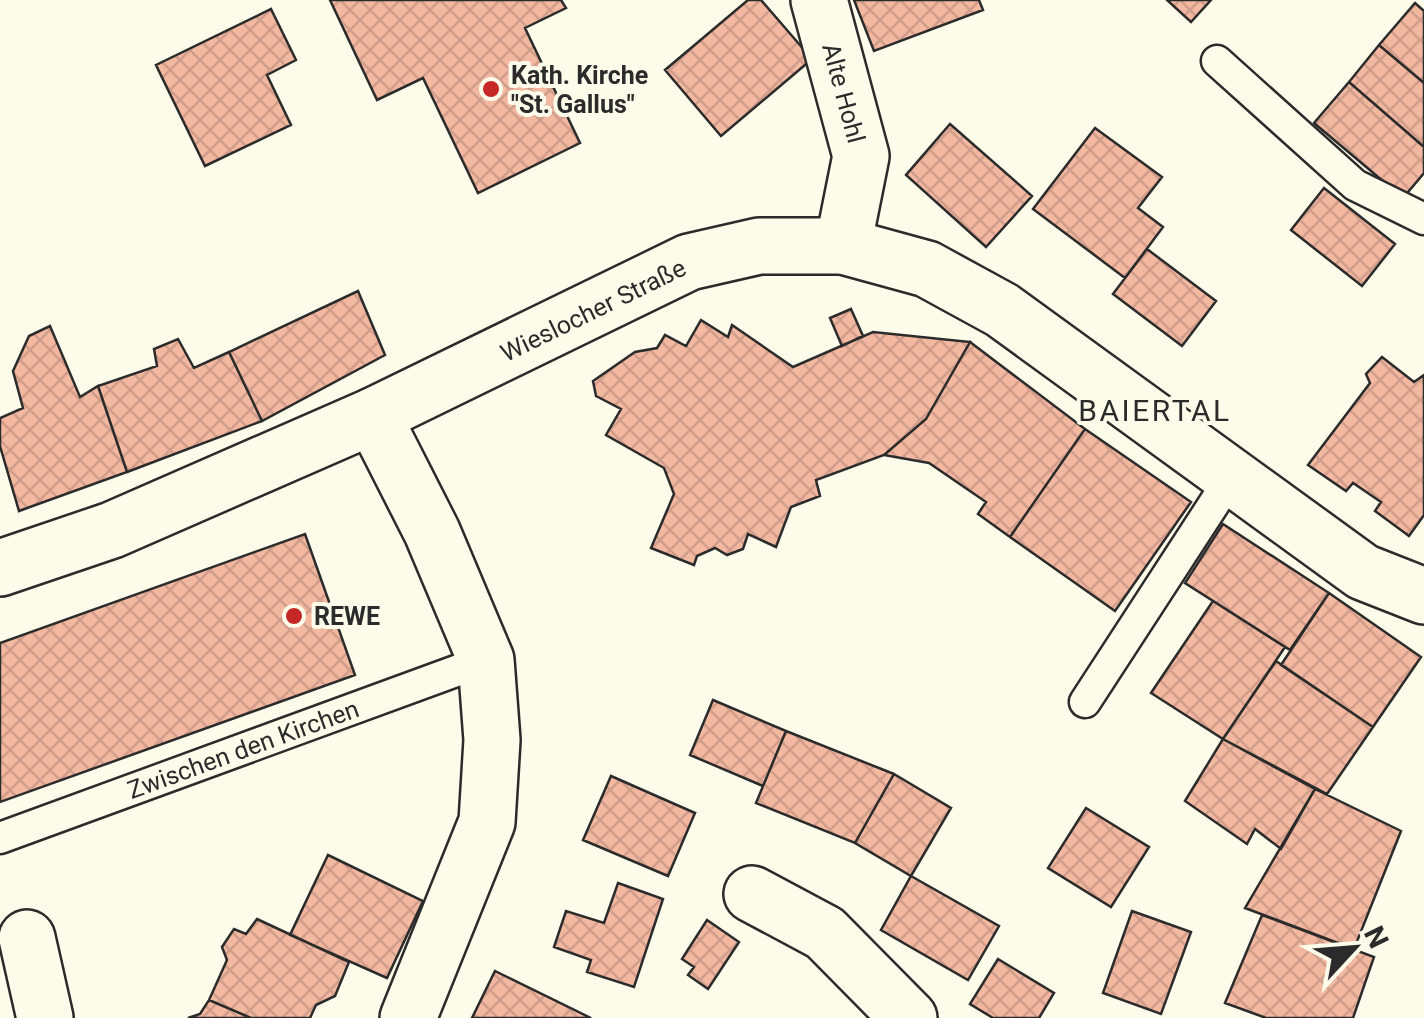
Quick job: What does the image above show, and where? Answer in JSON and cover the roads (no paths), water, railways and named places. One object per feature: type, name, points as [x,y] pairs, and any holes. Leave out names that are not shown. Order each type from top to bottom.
[{"type":"main road","name":"Alte Hohl","points":[[819,0],[861,156],[844,246]]},
{"type":"main road","name":"Wieslocher Straße","points":[[0,568],[112,530],[373,416],[690,262],[759,246],[844,246],[927,269],[1002,310],[1362,572],[1424,596]]},
{"type":"main road","points":[[373,416],[432,532],[486,660],[492,740],[486,822],[408,1018]]},
{"type":"main road","points":[[752,894],[825,933],[909,1018]]},
{"type":"main road","points":[[27,938],[45,1018]]},
{"type":"lane","points":[[1217,61],[1355,185],[1424,219]]},
{"type":"lane","points":[[1085,702],[1232,476]]},
{"type":"lane","name":"Zwischen den Kirchen","points":[[0,838],[486,660]]},
{"type":"place","name":"Kath. Kirche \"St. Gallus\"","points":[[491,89]]},
{"type":"place","name":"REWE","points":[[294,616]]},
{"type":"district","name":"BAIERTAL","points":[[1155,411]]}]
